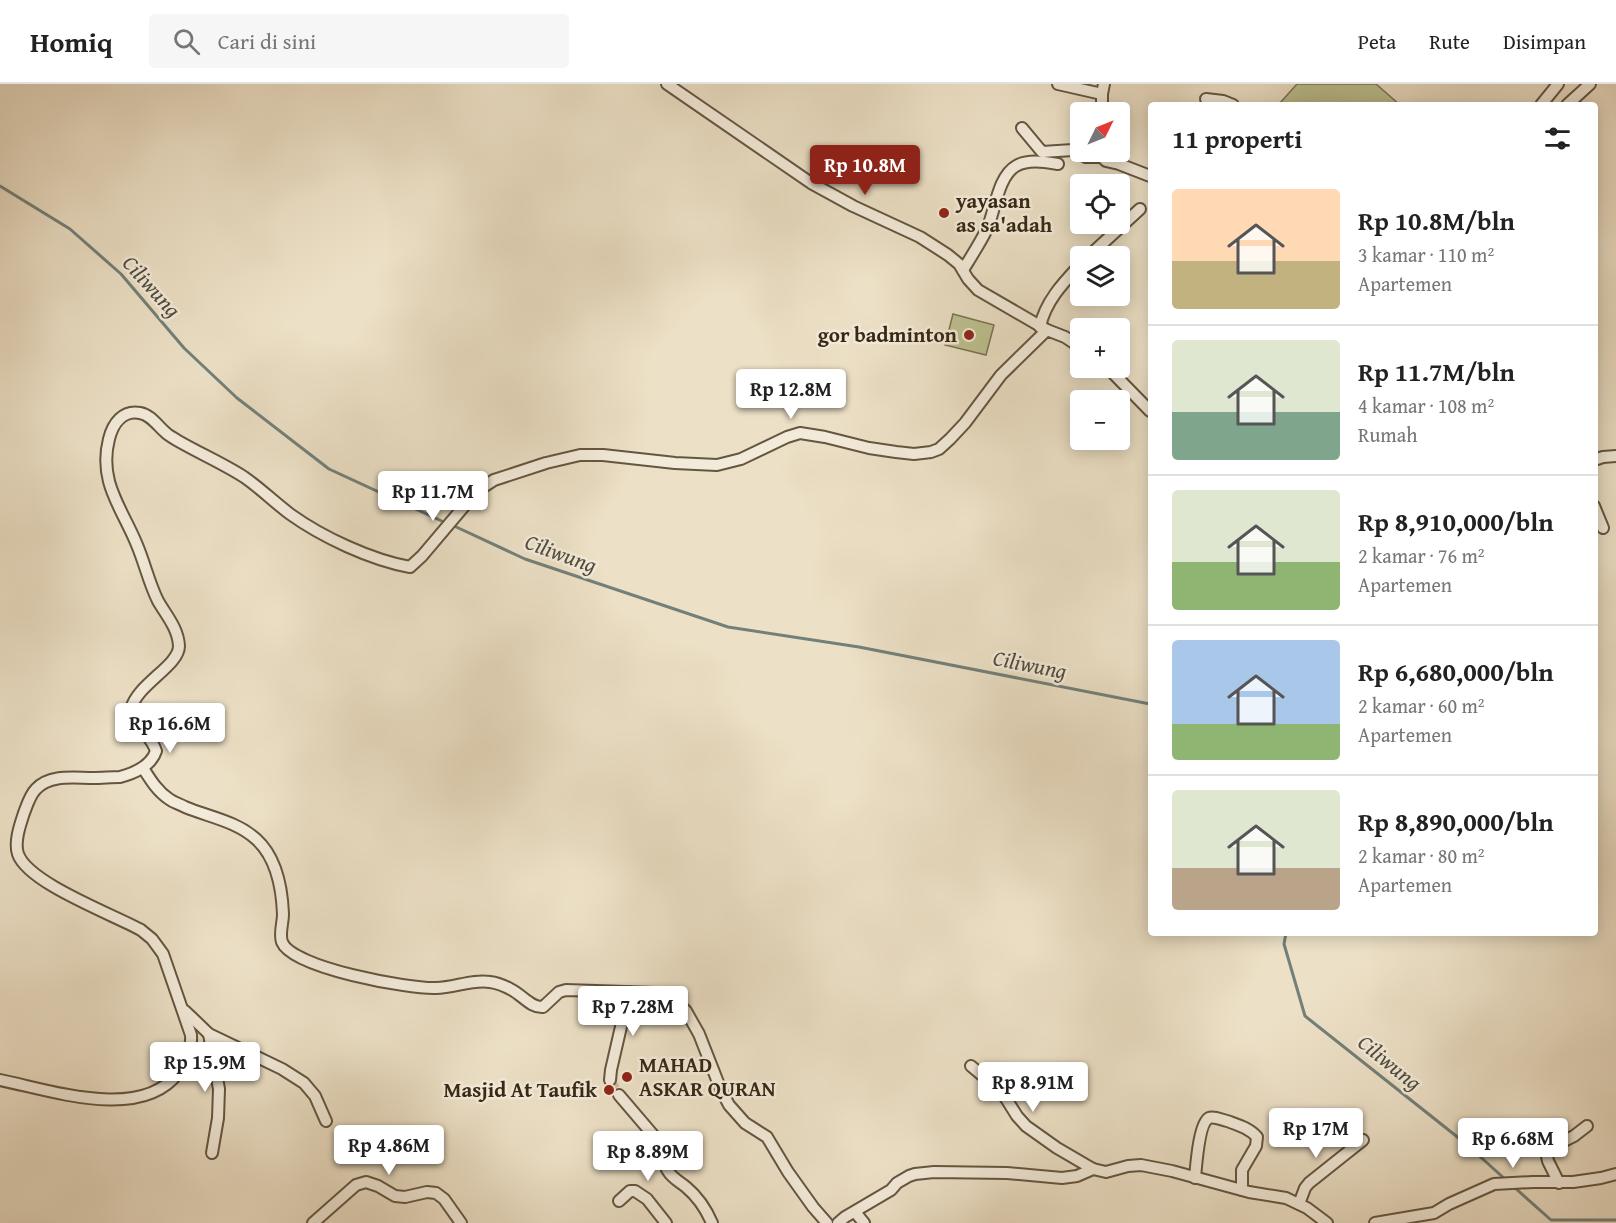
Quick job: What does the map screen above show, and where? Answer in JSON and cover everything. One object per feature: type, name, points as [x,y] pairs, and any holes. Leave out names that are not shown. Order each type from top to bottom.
[{"type":"street","points":[[667,84],[811,183],[853,207],[920,237],[948,255],[978,290],[1044,329],[1070,340]]},
{"type":"street","points":[[1058,84],[1103,89]]},
{"type":"street","points":[[1543,102],[1558,84]]},
{"type":"street","points":[[1570,102],[1590,84]]},
{"type":"street","points":[[1206,99],[1226,102]]},
{"type":"street","points":[[1022,128],[1042,152],[1070,150]]},
{"type":"street","points":[[1110,162],[1148,175]]},
{"type":"street","points":[[963,270],[987,229],[999,190],[1008,173],[1023,163],[1058,164]]},
{"type":"street","points":[[1100,246],[1140,208]]},
{"type":"street","points":[[0,1080],[99,1099],[129,1099],[153,1092],[175,1077],[190,1053],[192,1045],[183,1009],[166,961],[152,939],[141,930],[44,882],[25,865],[18,856],[17,849],[22,819],[31,796],[39,786],[62,778],[120,777],[143,768],[156,751],[134,720],[132,704],[145,686],[175,657],[179,648],[177,633],[154,591],[138,546],[113,496],[107,477],[106,455],[110,435],[121,417],[132,412],[150,417],[166,433],[243,477],[316,531],[360,552],[410,567],[423,556],[477,491],[495,480],[546,463],[580,455],[603,454],[675,463],[717,465],[741,459],[795,434],[805,433],[896,452],[914,454],[939,449],[965,423],[1001,375],[1044,329],[1047,306],[1070,276]]},
{"type":"street","points":[[1118,378],[1148,409]]},
{"type":"street","points":[[1598,459],[1616,456]]},
{"type":"street","points":[[1598,516],[1603,528]]},
{"type":"street","points":[[143,768],[152,782],[171,801],[236,826],[248,832],[259,842],[272,862],[278,879],[283,915],[282,942],[288,949],[303,958],[390,984],[438,988],[476,982],[494,983],[512,989],[533,1005],[540,1007],[546,1005],[559,992],[566,990],[655,993],[678,1003],[686,1011],[699,1034],[729,1105],[745,1123],[767,1137],[788,1172],[827,1223]]},
{"type":"street","points":[[610,1080],[629,992]]},
{"type":"street","points":[[183,1009],[209,1034],[298,1078],[315,1096],[326,1121]]},
{"type":"street","points":[[209,1034],[219,1089],[218,1118],[212,1153]]},
{"type":"street","points":[[971,1066],[1002,1092],[1026,1126],[1057,1149],[1093,1169],[1106,1172],[1141,1165],[1172,1171],[1242,1190],[1279,1197],[1299,1204],[1327,1223]]},
{"type":"street","points":[[619,1095],[660,1143],[663,1148],[665,1167],[670,1175],[692,1192],[704,1207],[712,1223]]},
{"type":"street","points":[[1195,1178],[1197,1150],[1204,1122],[1213,1118],[1221,1119],[1248,1129],[1257,1137],[1256,1146],[1242,1170],[1242,1190]]},
{"type":"street","points":[[1559,1183],[1546,1152],[1587,1126]]},
{"type":"street","points":[[1299,1204],[1309,1183],[1363,1140]]},
{"type":"street","points":[[838,1223],[891,1190],[897,1183],[915,1174],[1007,1173],[1062,1178],[1077,1176],[1093,1169]]},
{"type":"street","points":[[1376,1223],[1434,1213],[1494,1184],[1559,1183],[1616,1174]]},
{"type":"street","points":[[313,1223],[356,1185],[366,1182],[396,1196],[436,1193],[444,1199],[461,1223]]},
{"type":"street","points":[[619,1201],[630,1191],[635,1191],[647,1199],[666,1223]]},
{"type":"street","points":[[855,1212],[864,1223]]},
{"type":"green space","points":[[1297,84],[1376,84],[1397,102],[1281,102]]},
{"type":"green space","name":"gor badminton","points":[[953,314],[994,325],[986,355],[945,345]]},
{"type":"waterway","name":"Ciliwung","points":[[0,186],[70,229],[121,274],[184,348],[237,398],[329,469],[446,523]]},
{"type":"waterway","name":"Ciliwung","points":[[452,525],[525,559],[728,627],[859,647],[1148,704]]},
{"type":"waterway","name":"Ciliwung","points":[[1285,936],[1284,944],[1305,1016],[1465,1143],[1506,1180]]},
{"type":"waterway","name":"Ciliwung","points":[[1514,1187],[1551,1220],[1616,1220]]},
{"type":"tunnel","points":[[610,1080],[619,1095]]},
{"type":"place","name":"yayasan as sa'adah","points":[[944,213]]},
{"type":"place","name":"gor badminton","points":[[969,335]]},
{"type":"place","name":"MAHAD ASKAR QURAN","points":[[627,1077]]},
{"type":"place","name":"Masjid At Taufik","points":[[609,1090]]}]
